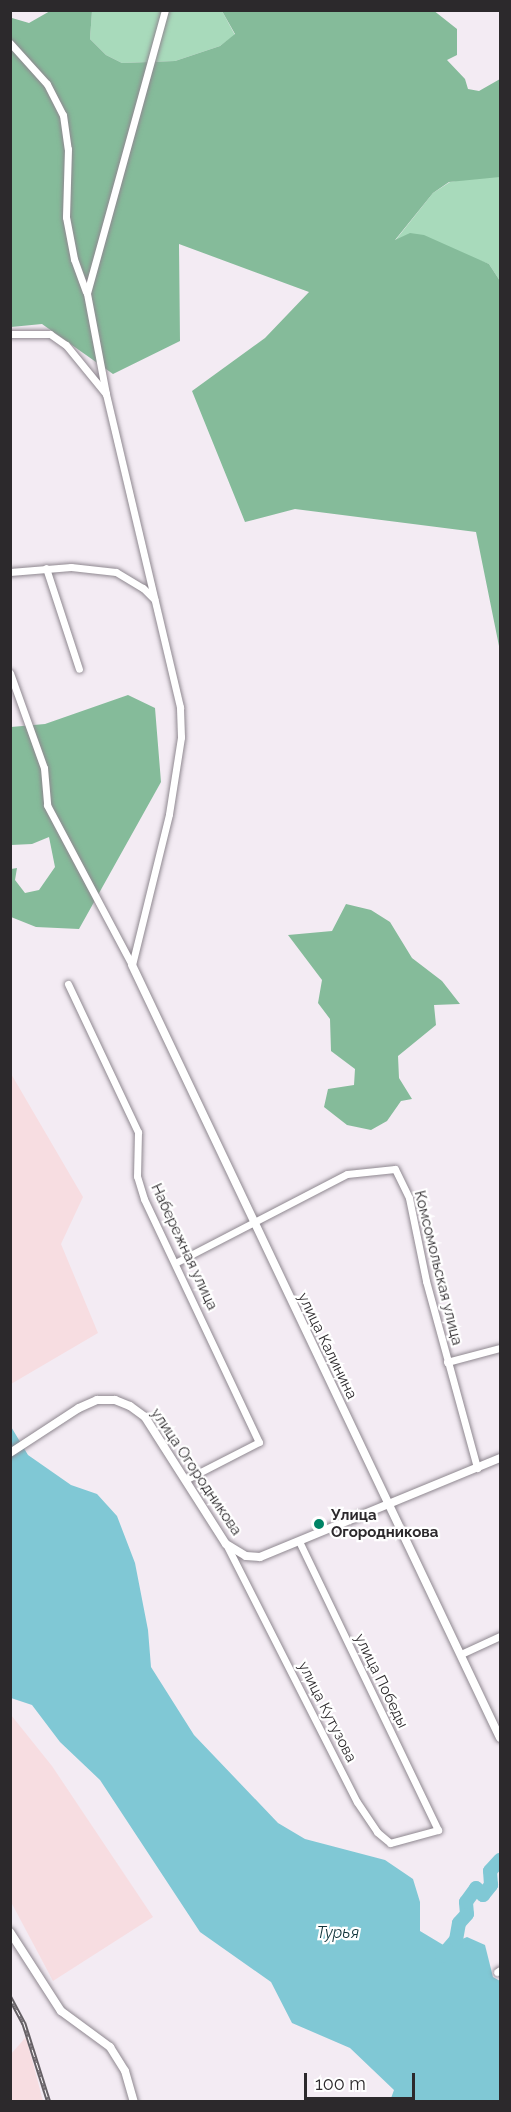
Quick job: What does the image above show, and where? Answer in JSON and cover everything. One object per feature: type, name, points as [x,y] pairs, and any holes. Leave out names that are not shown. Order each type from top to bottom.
[{"type":"street","points":[[87,293],[165,10]]},
{"type":"street","points":[[10,43],[47,84],[63,116],[68,149],[66,217],[74,259],[87,293],[106,394],[180,707],[181,737],[169,814],[132,965]]},
{"type":"street","points":[[10,334],[50,334],[66,345],[106,394]]},
{"type":"street","points":[[10,572],[46,568],[116,572],[144,588],[156,602]]},
{"type":"street","points":[[46,568],[79,669]]},
{"type":"street","points":[[10,673],[44,768],[47,806],[132,965]]},
{"type":"street","name":"улица Калинина","points":[[132,965],[254,1225],[501,1738]]},
{"type":"street","name":"Набережная улица","points":[[68,984],[138,1132],[137,1176],[144,1199],[177,1262],[259,1442],[185,1480]]},
{"type":"street","name":"Комсомольская улица","points":[[177,1262],[254,1225],[347,1174],[395,1169],[409,1198],[447,1362],[477,1468]]},
{"type":"street","points":[[447,1362],[501,1348]]},
{"type":"street","name":"улица Огородникова","points":[[10,1453],[79,1408],[115,1400],[145,1417],[226,1544],[246,1556],[260,1557],[300,1543],[501,1458]]},
{"type":"street","name":"улица Победы","points":[[300,1543],[438,1830]]},
{"type":"street","name":"улица Кутузова","points":[[226,1544],[357,1802],[377,1832],[390,1843],[438,1830]]},
{"type":"street","points":[[461,1654],[501,1636]]},
{"type":"street","points":[[10,1932],[61,2011],[110,2047],[125,2071],[134,2102]]},
{"type":"shaded area","points":[[10,1072],[83,1197],[61,1244],[98,1333],[11,1384]]},
{"type":"shaded area","points":[[11,1715],[52,1766],[153,1917],[53,1981],[11,1902]]},
{"type":"shaded area","points":[[26,2037],[43,2101],[11,2101],[11,2054]]},
{"type":"green space","points":[[92,10],[222,11],[235,35],[220,46],[175,61],[122,63],[106,55],[90,39]]},
{"type":"green space","points":[[433,10],[457,29],[457,55],[447,60],[465,79],[468,89],[479,91],[500,79],[500,177],[449,182],[433,193],[395,240],[410,233],[424,235],[489,264],[500,281],[500,651],[476,532],[295,509],[245,522],[192,391],[265,338],[309,292],[179,244],[180,341],[113,374],[42,324],[11,327],[11,11],[12,18],[29,23],[50,11],[92,11],[90,39],[106,55],[122,63],[175,61],[220,46],[235,34],[222,11]]},
{"type":"green space","points":[[484,176],[500,177],[500,281],[489,264],[459,253],[394,242],[433,193],[450,182]]},
{"type":"green space","points":[[128,695],[155,708],[161,782],[79,929],[36,927],[11,917],[11,869],[17,868],[15,880],[25,893],[39,890],[55,867],[49,837],[32,844],[11,845],[11,727],[45,724]]},
{"type":"green space","points":[[346,904],[371,910],[390,922],[412,958],[442,981],[460,1004],[434,1005],[436,1025],[398,1056],[399,1078],[412,1099],[401,1101],[387,1121],[371,1130],[347,1125],[324,1107],[328,1089],[354,1085],[355,1069],[331,1051],[330,1019],[318,1003],[322,980],[288,935],[332,931]]},
{"type":"water","name":"Турья","points":[[10,1425],[28,1455],[71,1485],[97,1494],[117,1516],[135,1563],[148,1630],[151,1667],[194,1735],[278,1823],[305,1839],[385,1860],[413,1879],[420,1902],[420,1931],[445,1946],[467,1937],[485,1945],[493,1977],[500,1981],[500,2101],[390,2101],[394,2090],[350,2048],[292,2023],[271,1982],[200,1932],[100,1780],[60,1742],[32,1705],[11,1698]]},
{"type":"waterway","points":[[442,1956],[456,1940],[459,1923],[467,1914],[466,1902],[476,1888],[483,1895],[491,1885],[490,1871],[500,1860]]},
{"type":"railway","points":[[10,1997],[24,2023],[49,2102]]},
{"type":"place","name":"Улица Огородникова","points":[[319,1524]]}]
